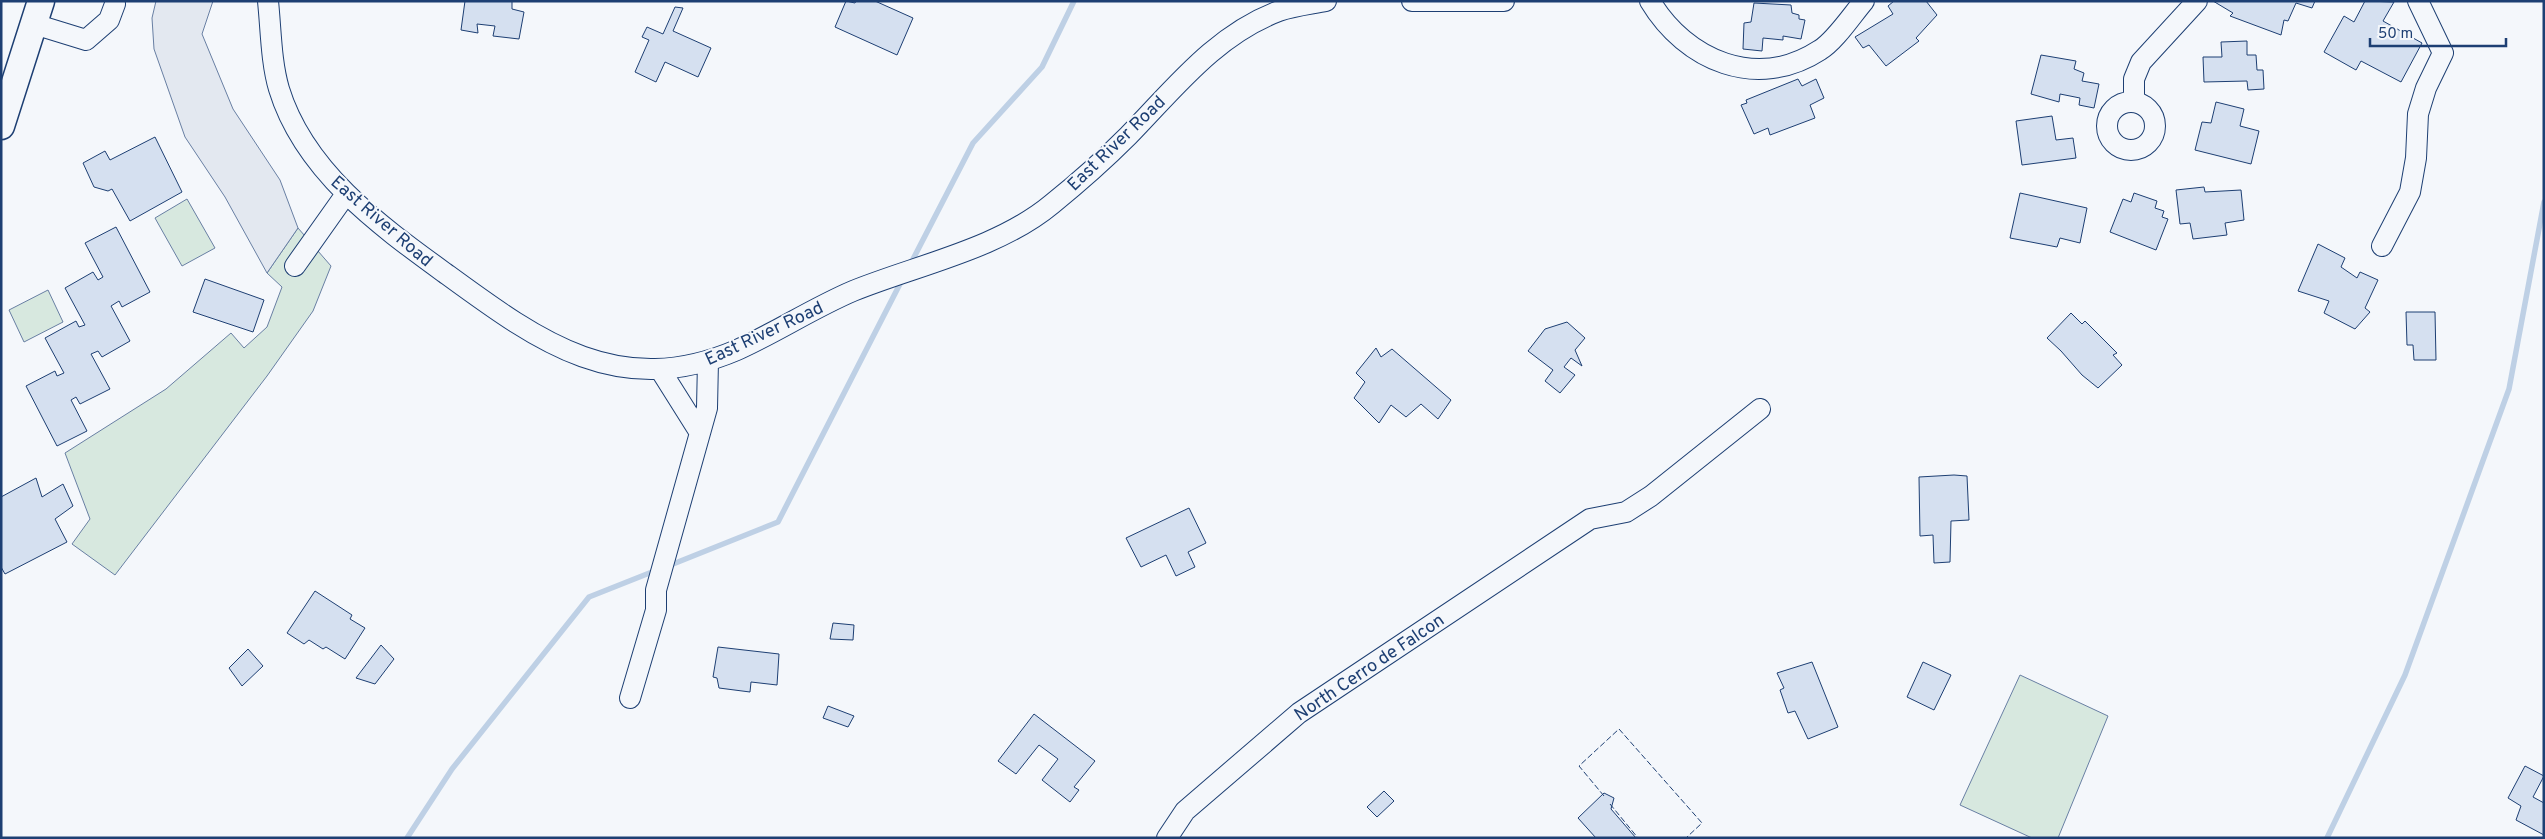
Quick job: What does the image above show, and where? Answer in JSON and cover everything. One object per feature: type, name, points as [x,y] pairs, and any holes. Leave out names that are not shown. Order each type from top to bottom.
[{"type":"main road","points":[[1,126],[37,12]]},
{"type":"street","name":"East River Road","points":[[268,1],[278,87],[293,126],[318,163],[346,194],[404,243],[500,313],[567,351],[617,368],[661,370],[708,361],[738,349],[854,291],[960,253],[1006,233],[1048,208],[1098,165],[1209,52],[1237,33],[1280,10],[1326,1]]},
{"type":"street","points":[[1412,1],[1504,1]]},
{"type":"street","points":[[1650,1],[1660,18],[1680,39],[1705,56],[1738,67],[1763,70],[1790,65],[1822,49],[1864,1]]},
{"type":"street","points":[[2134,102],[2134,79],[2141,62],[2197,1]]},
{"type":"street","points":[[2382,246],[2410,192],[2416,158],[2418,114],[2426,88],[2443,53],[2418,1]]},
{"type":"street","points":[[37,12],[86,40],[110,20],[115,4]]},
{"type":"street","points":[[295,266],[346,194]]},
{"type":"street","points":[[630,698],[656,610],[656,590],[707,408],[708,361]]},
{"type":"street","points":[[661,370],[700,434]]},
{"type":"street","name":"North Cerro de Falcon","points":[[1167,838],[1185,812],[1299,713],[1590,519],[1626,512],[1651,496],[1760,409]]},
{"type":"shaded area","points":[[156,1],[213,1],[202,34],[233,109],[280,180],[298,228],[267,273],[225,197],[185,137],[154,49],[152,18]]},
{"type":"shaded area","points":[[187,199],[215,248],[182,266],[155,218]]},
{"type":"shaded area","points":[[298,228],[331,266],[313,311],[267,376],[115,575],[72,544],[90,519],[65,453],[166,389],[231,333],[244,348],[267,327],[282,287],[267,273]]},
{"type":"shaded area","points":[[48,290],[63,322],[24,342],[9,310]]},
{"type":"shaded area","points":[[2020,675],[2108,716],[2058,838],[2032,838],[1960,805]]},
{"type":"building","points":[[465,1],[512,1],[512,9],[524,12],[519,39],[493,36],[495,26],[477,24],[478,33],[461,30]]},
{"type":"building","points":[[846,1],[855,3],[856,1],[875,1],[913,18],[897,55],[835,27]]},
{"type":"building","points":[[1894,1],[1926,1],[1937,15],[1916,38],[1919,41],[1886,66],[1869,45],[1863,48],[1855,37],[1893,14],[1888,6]]},
{"type":"building","points":[[2213,1],[2315,1],[2312,8],[2296,3],[2288,21],[2284,20],[2281,35],[2230,16],[2233,13]]},
{"type":"building","points":[[2365,1],[2394,2],[2383,21],[2422,43],[2401,82],[2361,61],[2356,70],[2324,52],[2344,16],[2354,22]]},
{"type":"building","points":[[1754,3],[1791,5],[1792,13],[1799,15],[1799,19],[1805,20],[1801,39],[1783,36],[1783,40],[1763,38],[1762,51],[1743,49],[1744,23],[1751,22]]},
{"type":"building","points":[[675,7],[683,8],[673,31],[711,48],[698,77],[665,62],[656,82],[635,72],[649,40],[642,37],[647,27],[663,34]]},
{"type":"building","points":[[2247,41],[2247,55],[2256,55],[2257,70],[2263,70],[2264,89],[2248,90],[2247,81],[2204,82],[2203,57],[2222,57],[2221,42]]},
{"type":"building","points":[[2041,55],[2076,61],[2074,69],[2084,73],[2082,81],[2099,84],[2094,108],[2079,105],[2080,98],[2060,94],[2059,102],[2031,94]]},
{"type":"building","points":[[1798,79],[1802,86],[1816,79],[1824,98],[1810,105],[1815,118],[1770,135],[1768,128],[1754,134],[1741,105],[1747,103],[1746,100]]},
{"type":"building","points":[[2216,102],[2244,109],[2240,126],[2259,131],[2251,164],[2195,150],[2202,122],[2211,123]]},
{"type":"building","points":[[2052,116],[2056,140],[2073,138],[2076,158],[2022,165],[2016,121]]},
{"type":"building","points":[[155,137],[182,192],[130,221],[112,189],[108,191],[94,187],[83,163],[105,151],[110,160]]},
{"type":"building","points":[[2204,187],[2205,192],[2241,190],[2244,220],[2225,223],[2227,235],[2193,239],[2190,223],[2180,224],[2176,190]]},
{"type":"building","points":[[2020,193],[2087,208],[2080,243],[2060,238],[2057,247],[2010,238]]},
{"type":"building","points":[[2134,193],[2157,201],[2155,208],[2164,211],[2162,217],[2168,219],[2156,250],[2110,232],[2123,199],[2131,202]]},
{"type":"building","points":[[116,227],[150,292],[122,307],[119,301],[111,306],[130,341],[102,357],[98,351],[91,354],[110,389],[80,404],[76,397],[71,400],[87,431],[57,446],[26,386],[55,371],[57,376],[64,373],[45,338],[76,321],[79,327],[85,325],[65,288],[93,272],[98,280],[103,277],[85,243]]},
{"type":"building","points":[[2318,244],[2345,258],[2341,267],[2357,278],[2360,272],[2378,280],[2365,308],[2370,312],[2355,329],[2324,313],[2329,301],[2298,291]]},
{"type":"building","points":[[205,279],[264,300],[253,332],[193,312]]},
{"type":"building","points":[[2406,312],[2435,312],[2436,360],[2414,360],[2413,345],[2407,345]]},
{"type":"building","points":[[2071,313],[2082,324],[2085,321],[2117,353],[2113,355],[2122,365],[2098,388],[2082,375],[2047,338]]},
{"type":"building","points":[[1567,322],[1585,338],[1575,350],[1582,366],[1571,358],[1564,367],[1575,375],[1560,393],[1545,381],[1553,370],[1528,351],[1545,329]]},
{"type":"building","points":[[1376,348],[1381,357],[1392,349],[1451,400],[1438,419],[1421,404],[1406,417],[1391,405],[1379,423],[1354,398],[1365,382],[1356,373]]},
{"type":"building","points":[[1967,476],[1969,520],[1951,521],[1950,562],[1934,563],[1933,535],[1920,536],[1919,477]]},
{"type":"building","points":[[36,478],[42,497],[63,484],[73,506],[55,519],[67,542],[5,574],[1,567],[1,497]]},
{"type":"building","points":[[1189,508],[1206,543],[1188,552],[1195,567],[1176,576],[1166,555],[1141,567],[1126,538]]},
{"type":"building","points":[[315,591],[352,615],[350,619],[365,628],[345,659],[326,647],[323,649],[309,640],[304,644],[287,633]]},
{"type":"building","points":[[833,623],[854,625],[853,640],[830,639]]},
{"type":"building","points":[[381,645],[394,659],[375,684],[356,678]]},
{"type":"building","points":[[718,647],[779,654],[777,685],[751,682],[750,692],[719,688],[717,678],[713,677]]},
{"type":"building","points":[[248,649],[263,666],[242,686],[229,668]]},
{"type":"building","points":[[1812,662],[1838,727],[1808,739],[1795,711],[1788,713],[1780,690],[1784,688],[1777,673]]},
{"type":"building","points":[[1923,662],[1951,675],[1934,710],[1907,697]]},
{"type":"building","points":[[828,706],[854,716],[848,727],[823,718]]},
{"type":"building","points":[[1034,714],[1095,761],[1074,787],[1079,790],[1070,802],[1042,780],[1058,759],[1039,745],[1016,774],[998,761]]},
{"type":"building","points":[[2525,766],[2544,776],[2533,797],[2544,803],[2544,835],[2516,820],[2521,806],[2508,798]]},
{"type":"building","points":[[1384,791],[1394,801],[1377,817],[1367,807]]},
{"type":"building","points":[[1604,793],[1614,798],[1611,809],[1636,838],[1596,838],[1578,818]]},
{"type":"waterway","points":[[910,265],[973,143],[1042,67],[1074,1]]},
{"type":"waterway","points":[[2327,838],[2405,675],[2509,389],[2544,202]]},
{"type":"waterway","points":[[668,566],[778,522],[903,278]]},
{"type":"waterway","points":[[407,838],[452,769],[589,597],[657,570]]},
{"type":"fence","points":[[1604,796],[1579,766],[1619,729],[1702,823],[1686,838]]},
{"type":"fence","points":[[1610,804],[1638,838]]}]
